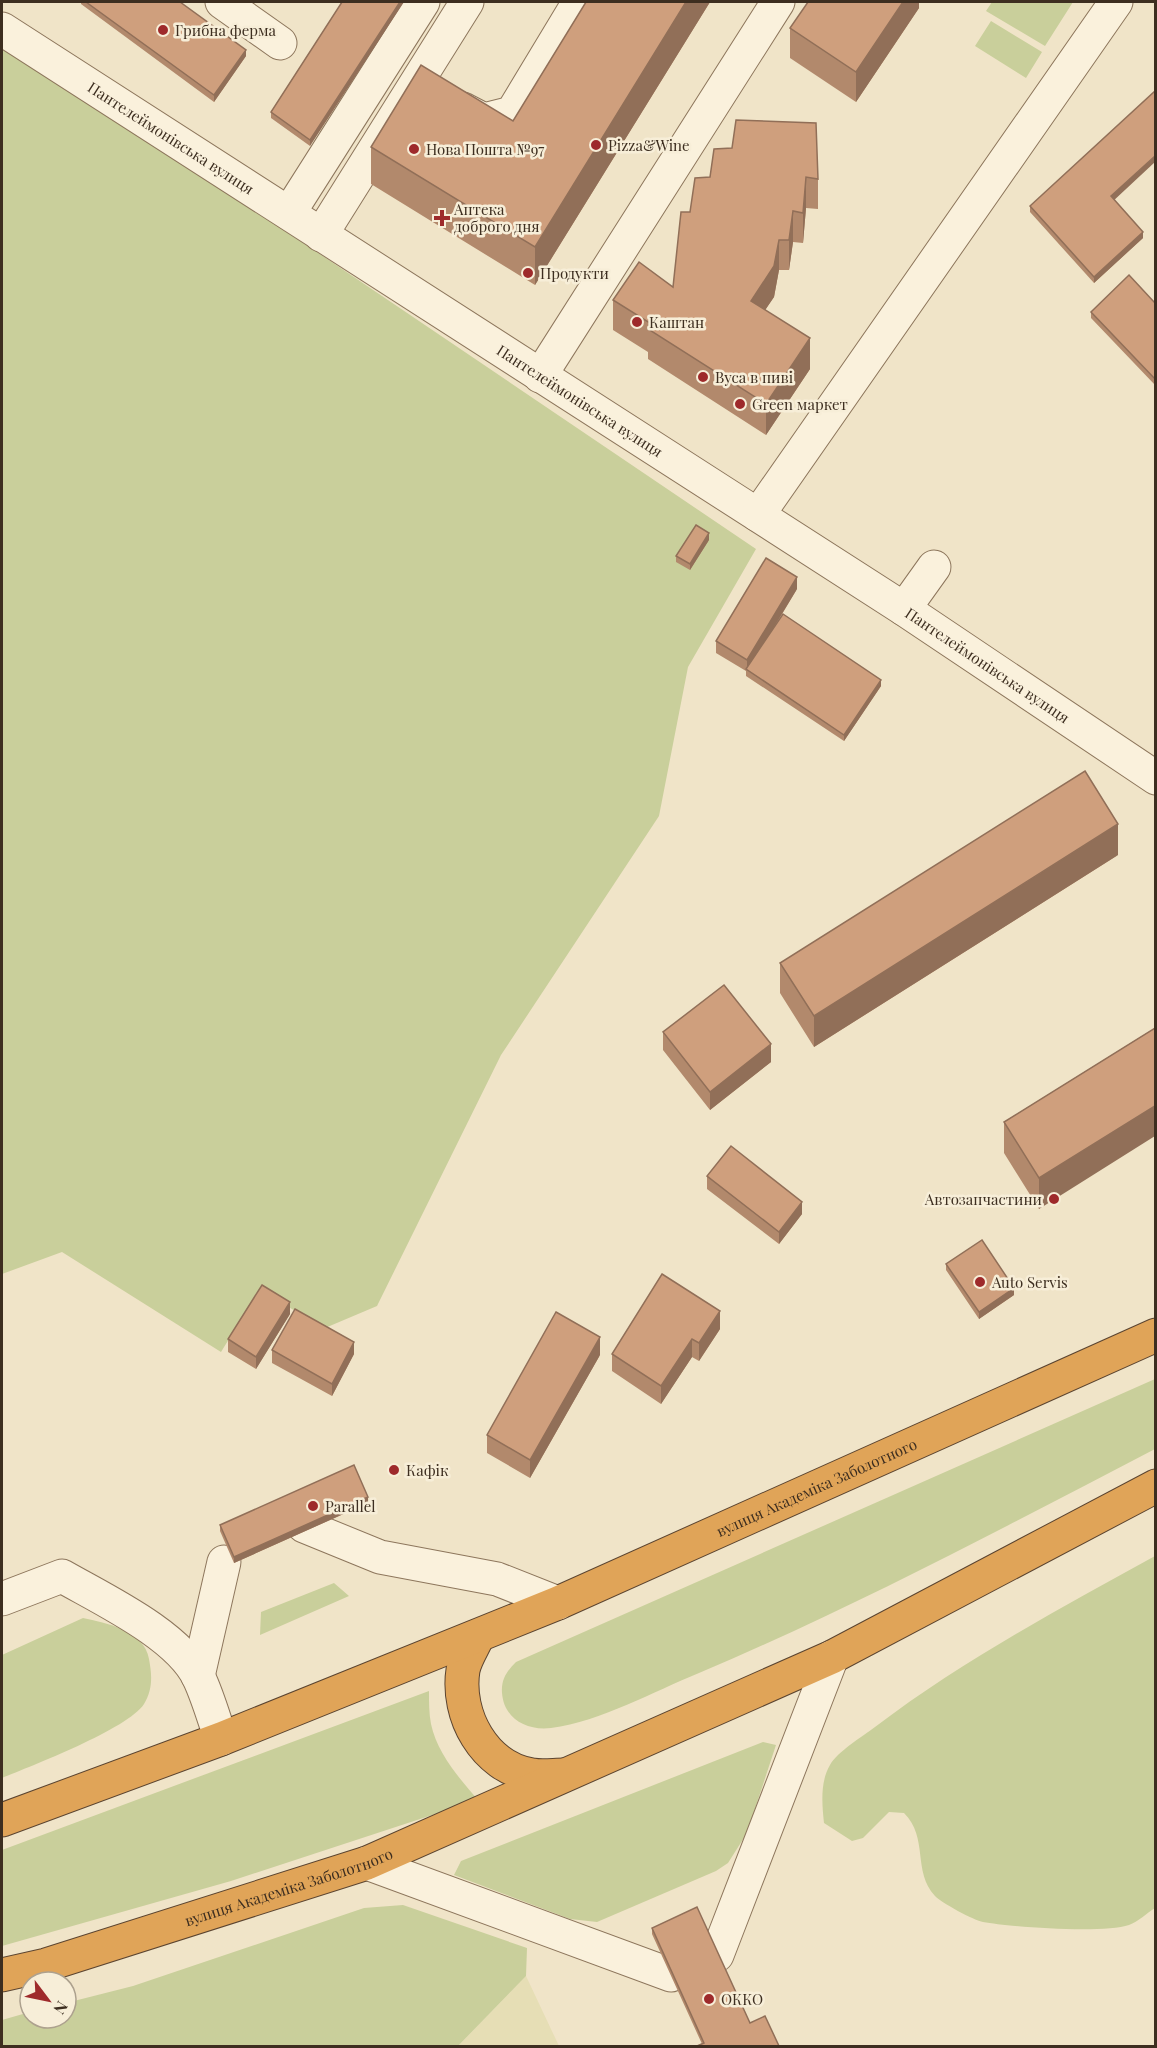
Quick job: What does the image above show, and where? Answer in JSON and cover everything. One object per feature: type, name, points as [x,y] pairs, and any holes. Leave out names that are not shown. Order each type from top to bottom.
[{"type":"highway","name":"вулиця Академіка Заболотного","points":[[2,1820],[222,1739],[558,1603],[1155,1335]]},
{"type":"highway","name":"вулиця Академіка Заболотного","points":[[2,1975],[46,1965],[367,1863],[832,1657],[1155,1486]]},
{"type":"highway","name":"вулиця Академіка Заболотного","points":[[478,1636],[463,1668],[462,1703],[475,1736],[499,1761],[531,1775],[566,1775]]},
{"type":"street","points":[[222,2],[280,43]]},
{"type":"street","points":[[289,213],[423,2]]},
{"type":"street","points":[[321,235],[467,2]]},
{"type":"street","points":[[416,84],[484,120],[512,113],[579,2]]},
{"type":"street","points":[[540,376],[778,2]]},
{"type":"street","points":[[758,515],[1116,2]]},
{"type":"street","name":"Пантелеймонівська вулиця","points":[[2,28],[904,609],[1155,778]]},
{"type":"street","points":[[904,609],[934,567]]},
{"type":"street","points":[[304,1526],[380,1557],[497,1580],[558,1603]]},
{"type":"street","points":[[198,1676],[224,1562]]},
{"type":"street","points":[[2,1599],[62,1576],[131,1615],[174,1647],[198,1676],[222,1739]]},
{"type":"street","points":[[717,1955],[832,1657]]},
{"type":"street","points":[[367,1863],[671,1975]]},
{"type":"shaded area","points":[[526,1976],[559,2046],[458,2046]]},
{"type":"green space","points":[[992,2],[1073,2],[1045,46],[986,11]]},
{"type":"green space","points":[[991,21],[1042,52],[1026,78],[975,46]]},
{"type":"green space","points":[[2,39],[756,549],[688,667],[659,816],[501,1055],[377,1306],[325,1328],[259,1290],[221,1352],[62,1252],[2,1274]]},
{"type":"green space","points":[[1155,1379],[1155,1449],[986,1537],[815,1621],[608,1713],[570,1724],[542,1728],[525,1725],[507,1710],[502,1684],[507,1672],[516,1662]]},
{"type":"green space","points":[[1155,1556],[1155,1908],[1132,1924],[1116,1928],[1057,1929],[983,1922],[958,1911],[935,1896],[924,1876],[916,1833],[904,1813],[889,1812],[863,1838],[852,1841],[824,1823],[823,1786],[830,1765],[844,1750],[942,1679],[977,1657]]},
{"type":"green space","points":[[334,1583],[349,1596],[260,1635],[261,1612]]},
{"type":"green space","points":[[83,1618],[123,1630],[140,1641],[146,1649],[151,1682],[144,1704],[134,1714],[100,1735],[2,1778],[2,1655]]},
{"type":"green space","points":[[429,1691],[430,1720],[438,1745],[463,1783],[478,1800],[231,1881],[2,1946],[2,1850]]},
{"type":"green space","points":[[763,1742],[776,1745],[747,1833],[728,1863],[716,1871],[597,1922],[570,1919],[454,1875],[461,1861]]},
{"type":"green space","points":[[403,1905],[527,1948],[526,1976],[458,2046],[2,2046],[2,2020],[18,2015],[18,2030],[78,2030],[78,2000],[133,1986],[364,1908]]},
{"type":"building","name":"Грибна ферма","points":[[86,2],[180,2],[246,50],[214,95]]},
{"type":"building","points":[[342,2],[400,2],[310,140],[271,112]]},
{"type":"building","points":[[586,2],[686,2],[535,247],[371,147],[421,65],[513,121]]},
{"type":"building","points":[[808,2],[903,2],[856,72],[790,28]]},
{"type":"building","points":[[1155,91],[1155,156],[1111,196],[1143,232],[1094,277],[1030,206]]},
{"type":"building","points":[[736,120],[816,123],[818,179],[806,177],[803,213],[793,211],[789,240],[779,240],[774,266],[751,301],[810,338],[766,404],[648,329],[650,323],[613,300],[639,262],[673,287],[681,212],[690,212],[695,178],[710,177],[714,149],[732,148]]},
{"type":"building","points":[[1129,275],[1155,303],[1155,379],[1091,312]]},
{"type":"building","points":[[696,525],[709,533],[690,564],[676,556]]},
{"type":"building","points":[[766,558],[797,577],[747,660],[716,641]]},
{"type":"building","points":[[783,614],[881,680],[844,735],[746,669]]},
{"type":"building","points":[[1085,771],[1118,824],[814,1016],[780,963]]},
{"type":"building","points":[[724,985],[771,1044],[710,1092],[663,1032]]},
{"type":"building","points":[[1155,1028],[1155,1106],[1039,1178],[1004,1122]]},
{"type":"building","points":[[731,1146],[802,1202],[779,1232],[707,1176]]},
{"type":"building","name":"Auto Servis","points":[[982,1240],[1014,1288],[979,1312],[946,1264]]},
{"type":"building","points":[[662,1274],[720,1311],[699,1343],[692,1339],[661,1386],[612,1354]]},
{"type":"building","points":[[262,1285],[290,1302],[256,1357],[228,1339]]},
{"type":"building","points":[[295,1309],[354,1342],[332,1384],[272,1350]]},
{"type":"building","points":[[556,1312],[600,1337],[530,1460],[487,1435]]},
{"type":"building","points":[[354,1465],[368,1497],[234,1557],[220,1525]]},
{"type":"building","name":"ОККО","points":[[697,1907],[750,2023],[765,2016],[779,2046],[697,2046],[704,2043],[652,1928]]},
{"type":"place","name":"Грибна ферма","points":[[163,30]]},
{"type":"place","name":"Pizza&Wine","points":[[596,145]]},
{"type":"place","name":"Нова Пошта №97","points":[[414,149]]},
{"type":"place","name":"Аптека доброго дня","points":[[442,218]]},
{"type":"place","name":"Продукти","points":[[528,273]]},
{"type":"place","name":"Каштан","points":[[637,322]]},
{"type":"place","name":"Вуса в пиві","points":[[703,377]]},
{"type":"place","name":"Green маркет","points":[[740,404]]},
{"type":"place","name":"Автозапчастини","points":[[1054,1199]]},
{"type":"place","name":"Auto Servis","points":[[980,1282]]},
{"type":"place","name":"Кафік","points":[[394,1470]]},
{"type":"place","name":"Parallel","points":[[313,1506]]},
{"type":"place","name":"ОККО","points":[[709,1999]]}]
